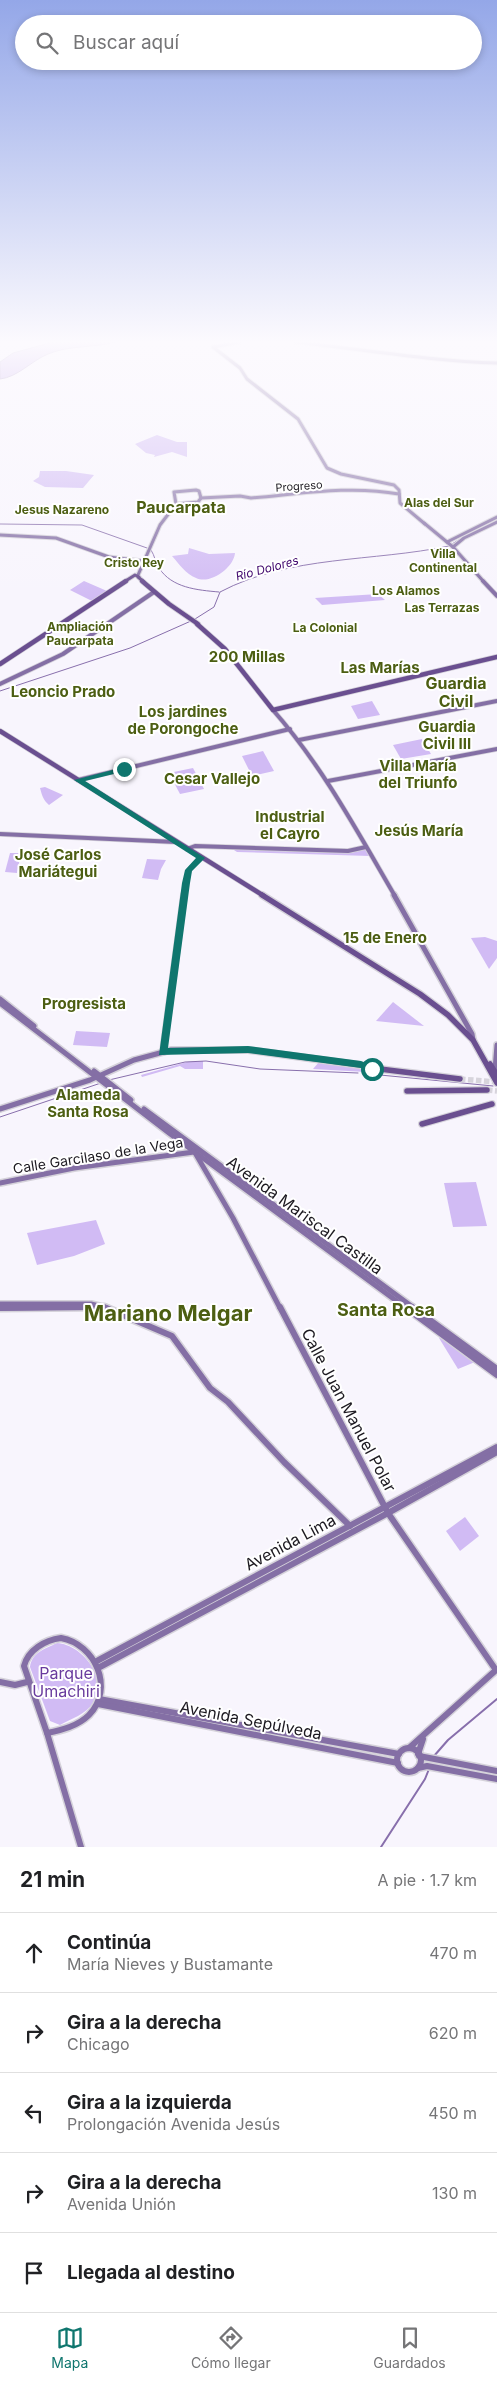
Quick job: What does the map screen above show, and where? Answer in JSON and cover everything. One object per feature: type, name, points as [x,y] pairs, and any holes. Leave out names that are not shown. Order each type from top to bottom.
[{"type":"main road","points":[[0,666],[137,575],[154,592],[194,621],[221,645],[274,709],[497,656]]},
{"type":"main road","points":[[0,731],[420,994],[448,1016],[481,1048],[496,1073]]},
{"type":"main road","points":[[474,1042],[497,1083]]},
{"type":"main road","points":[[372,1068],[460,1079]]},
{"type":"main road","points":[[407,1091],[487,1090]]},
{"type":"main road","points":[[422,1124],[492,1104]]},
{"type":"street","points":[[303,428],[325,466],[341,474],[391,483],[398,488],[400,502],[451,545],[482,577],[497,596]]},
{"type":"street","points":[[137,575],[165,517],[176,504],[174,492],[196,490],[199,491],[201,498]]},
{"type":"street","name":"Progreso","points":[[176,504],[198,502],[201,498],[240,496],[251,498],[355,490],[386,491],[399,494]]},
{"type":"street","points":[[451,545],[497,517]]},
{"type":"street","points":[[451,545],[497,522]]},
{"type":"street","points":[[0,535],[56,538],[109,557],[143,561]]},
{"type":"street","points":[[0,684],[62,657],[154,592]]},
{"type":"street","points":[[299,740],[497,701]]},
{"type":"street","points":[[274,709],[328,781],[429,955],[472,1034],[474,1042]]},
{"type":"street","points":[[78,780],[290,729]]},
{"type":"street","points":[[328,781],[497,749]]},
{"type":"street","points":[[0,834],[176,842]]},
{"type":"street","points":[[188,849],[195,846],[348,851],[366,847]]},
{"type":"street","points":[[163,1052],[186,883],[189,870],[201,858]]},
{"type":"street","points":[[0,999],[101,1079]]},
{"type":"street","points":[[0,1003],[101,1079]]},
{"type":"street","points":[[496,1073],[497,1044]]},
{"type":"street","points":[[0,1110],[101,1079],[134,1060],[163,1052],[182,1050],[248,1050],[364,1066],[368,1070],[372,1068]]},
{"type":"street","name":"Avenida Mariscal Castilla","points":[[101,1079],[497,1375]]},
{"type":"street","name":"Avenida Mariscal Castilla","points":[[197,1151],[497,1369]]},
{"type":"street","name":"Calle Garcilaso de la Vega","points":[[0,1183],[74,1168],[197,1151]]},
{"type":"street","name":"Calle Juan Manuel Polar","points":[[197,1151],[386,1510],[496,1670]]},
{"type":"street","points":[[0,1304],[91,1304],[102,1306],[168,1333],[210,1388],[228,1402],[284,1462],[352,1528]]},
{"type":"street","points":[[0,1308],[93,1308],[102,1306]]},
{"type":"street","name":"Avenida Lima","points":[[386,1510],[497,1446]]},
{"type":"street","name":"Avenida Lima","points":[[97,1665],[497,1452]]},
{"type":"street","points":[[47,1733],[64,1730],[87,1717],[98,1702],[101,1690],[97,1665],[80,1645],[70,1639],[56,1638],[35,1649],[24,1662],[27,1682],[47,1733],[81,1847]]},
{"type":"street","points":[[496,1670],[423,1737],[409,1748],[403,1749],[399,1754],[398,1763],[406,1772],[414,1772],[418,1768],[432,1763],[497,1771]]},
{"type":"street","points":[[0,1682],[15,1685],[27,1682]]},
{"type":"street","name":"Avenida Sepúlveda","points":[[98,1702],[399,1754]]},
{"type":"street","name":"Avenida Sepúlveda","points":[[98,1702],[398,1763]]},
{"type":"street","points":[[418,1768],[418,1755],[423,1737]]},
{"type":"street","points":[[409,1748],[432,1763],[497,1779]]},
{"type":"green space","points":[[157,435],[177,442],[187,442],[187,457],[172,452],[154,457],[155,455],[146,453],[135,444]]},
{"type":"green space","points":[[40,471],[66,471],[94,475],[83,488],[45,487],[33,481],[39,477]]},
{"type":"green space","points":[[189,548],[209,554],[235,553],[231,564],[226,569],[215,577],[202,580],[189,574],[172,556],[188,554]]},
{"type":"green space","points":[[84,581],[107,591],[92,601],[70,590]]},
{"type":"green space","points":[[378,594],[385,600],[322,605],[315,598]]},
{"type":"green space","points":[[372,701],[380,715],[358,719],[351,706]]},
{"type":"green space","points":[[422,739],[431,754],[401,759],[393,745]]},
{"type":"green space","points":[[263,751],[274,771],[252,776],[242,756]]},
{"type":"green space","points":[[193,768],[204,789],[180,794],[169,773]]},
{"type":"green space","points":[[45,787],[63,795],[49,805],[44,799],[40,788]]},
{"type":"green space","points":[[231,848],[350,853],[366,849],[370,856],[237,852]]},
{"type":"green space","points":[[10,853],[21,853],[17,873],[5,872]]},
{"type":"green space","points":[[147,859],[166,860],[158,880],[142,878]]},
{"type":"green space","points":[[485,937],[497,941],[497,958],[489,969],[471,938]]},
{"type":"green space","points":[[393,1002],[424,1026],[376,1021]]},
{"type":"green space","points":[[76,1031],[110,1033],[107,1047],[73,1045]]},
{"type":"green space","points":[[203,1061],[203,1069],[185,1069],[180,1066],[142,1077],[141,1075],[187,1062]]},
{"type":"green space","points":[[319,1062],[360,1067],[366,1072],[313,1069]]},
{"type":"green space","points":[[476,1182],[487,1226],[453,1227],[444,1183]]},
{"type":"green space","points":[[96,1220],[105,1244],[74,1256],[37,1265],[27,1233]]},
{"type":"green space","points":[[443,1337],[475,1362],[458,1369],[439,1338]]},
{"type":"green space","points":[[465,1517],[479,1536],[460,1551],[446,1531]]},
{"type":"green space","name":"Parque Umachiri","points":[[57,1643],[67,1645],[84,1657],[91,1665],[98,1684],[97,1694],[90,1707],[78,1716],[60,1725],[50,1721],[30,1667],[36,1654]]},
{"type":"waterway","name":"Río Dolores","points":[[487,524],[497,519]]},
{"type":"waterway","points":[[0,524],[82,525],[147,548]]},
{"type":"waterway","name":"Río Dolores","points":[[452,544],[476,529]]},
{"type":"waterway","name":"Río Dolores","points":[[195,619],[214,607],[220,592],[247,580],[275,571],[303,565],[449,546]]},
{"type":"waterway","points":[[151,550],[159,568],[171,580],[186,587],[219,592]]},
{"type":"waterway","name":"Río Dolores","points":[[0,691],[130,648],[191,621]]},
{"type":"waterway","points":[[109,1080],[185,1062],[206,1061],[260,1069],[358,1073]]},
{"type":"waterway","points":[[380,1075],[493,1086]]},
{"type":"waterway","points":[[0,1117],[101,1083]]},
{"type":"waterway","points":[[434,1756],[448,1740],[497,1699]]},
{"type":"waterway","points":[[381,1847],[425,1779],[429,1769]]},
{"type":"tunnel","points":[[460,1079],[497,1082]]},
{"type":"tunnel","points":[[487,1090],[497,1091]]},
{"type":"district","name":"Alas del Sur","points":[[439,502]]},
{"type":"district","name":"Paucarpata","points":[[181,507]]},
{"type":"district","name":"Jesus Nazareno","points":[[62,509]]},
{"type":"district","name":"Villa Continental","points":[[443,560]]},
{"type":"district","name":"Cristo Rey","points":[[134,562]]},
{"type":"district","name":"Los Alamos","points":[[406,590]]},
{"type":"district","name":"Las Terrazas","points":[[442,607]]},
{"type":"district","name":"La Colonial","points":[[325,627]]},
{"type":"district","name":"Ampliación Paucarpata","points":[[80,633]]},
{"type":"district","name":"200 Millas","points":[[247,656]]},
{"type":"district","name":"Las Marías","points":[[380,667]]},
{"type":"district","name":"Leoncio Prado","points":[[63,691]]},
{"type":"district","name":"Guardia Civil","points":[[456,692]]},
{"type":"district","name":"Los jardines de Porongoche","points":[[183,720]]},
{"type":"district","name":"Guardia Civil III","points":[[447,734]]},
{"type":"district","name":"Villa María del Triunfo","points":[[418,774]]},
{"type":"district","name":"Cesar Vallejo","points":[[212,778]]},
{"type":"district","name":"Industrial el Cayro","points":[[290,824]]},
{"type":"district","name":"Jesús María","points":[[419,830]]},
{"type":"district","name":"José Carlos Mariátegui","points":[[58,862]]},
{"type":"district","name":"15 de Enero","points":[[385,937]]},
{"type":"district","name":"Progresista","points":[[84,1003]]},
{"type":"district","name":"Alameda Santa Rosa","points":[[88,1102]]},
{"type":"district","name":"Santa Rosa","points":[[386,1309]]},
{"type":"district","name":"Mariano Melgar","points":[[168,1313]]},
{"type":"route","points":[[124,769],[78,780],[201,858],[189,870],[186,883],[163,1052],[171,1050],[248,1050],[361,1065],[366,1066],[367,1069],[372,1069]]}]
